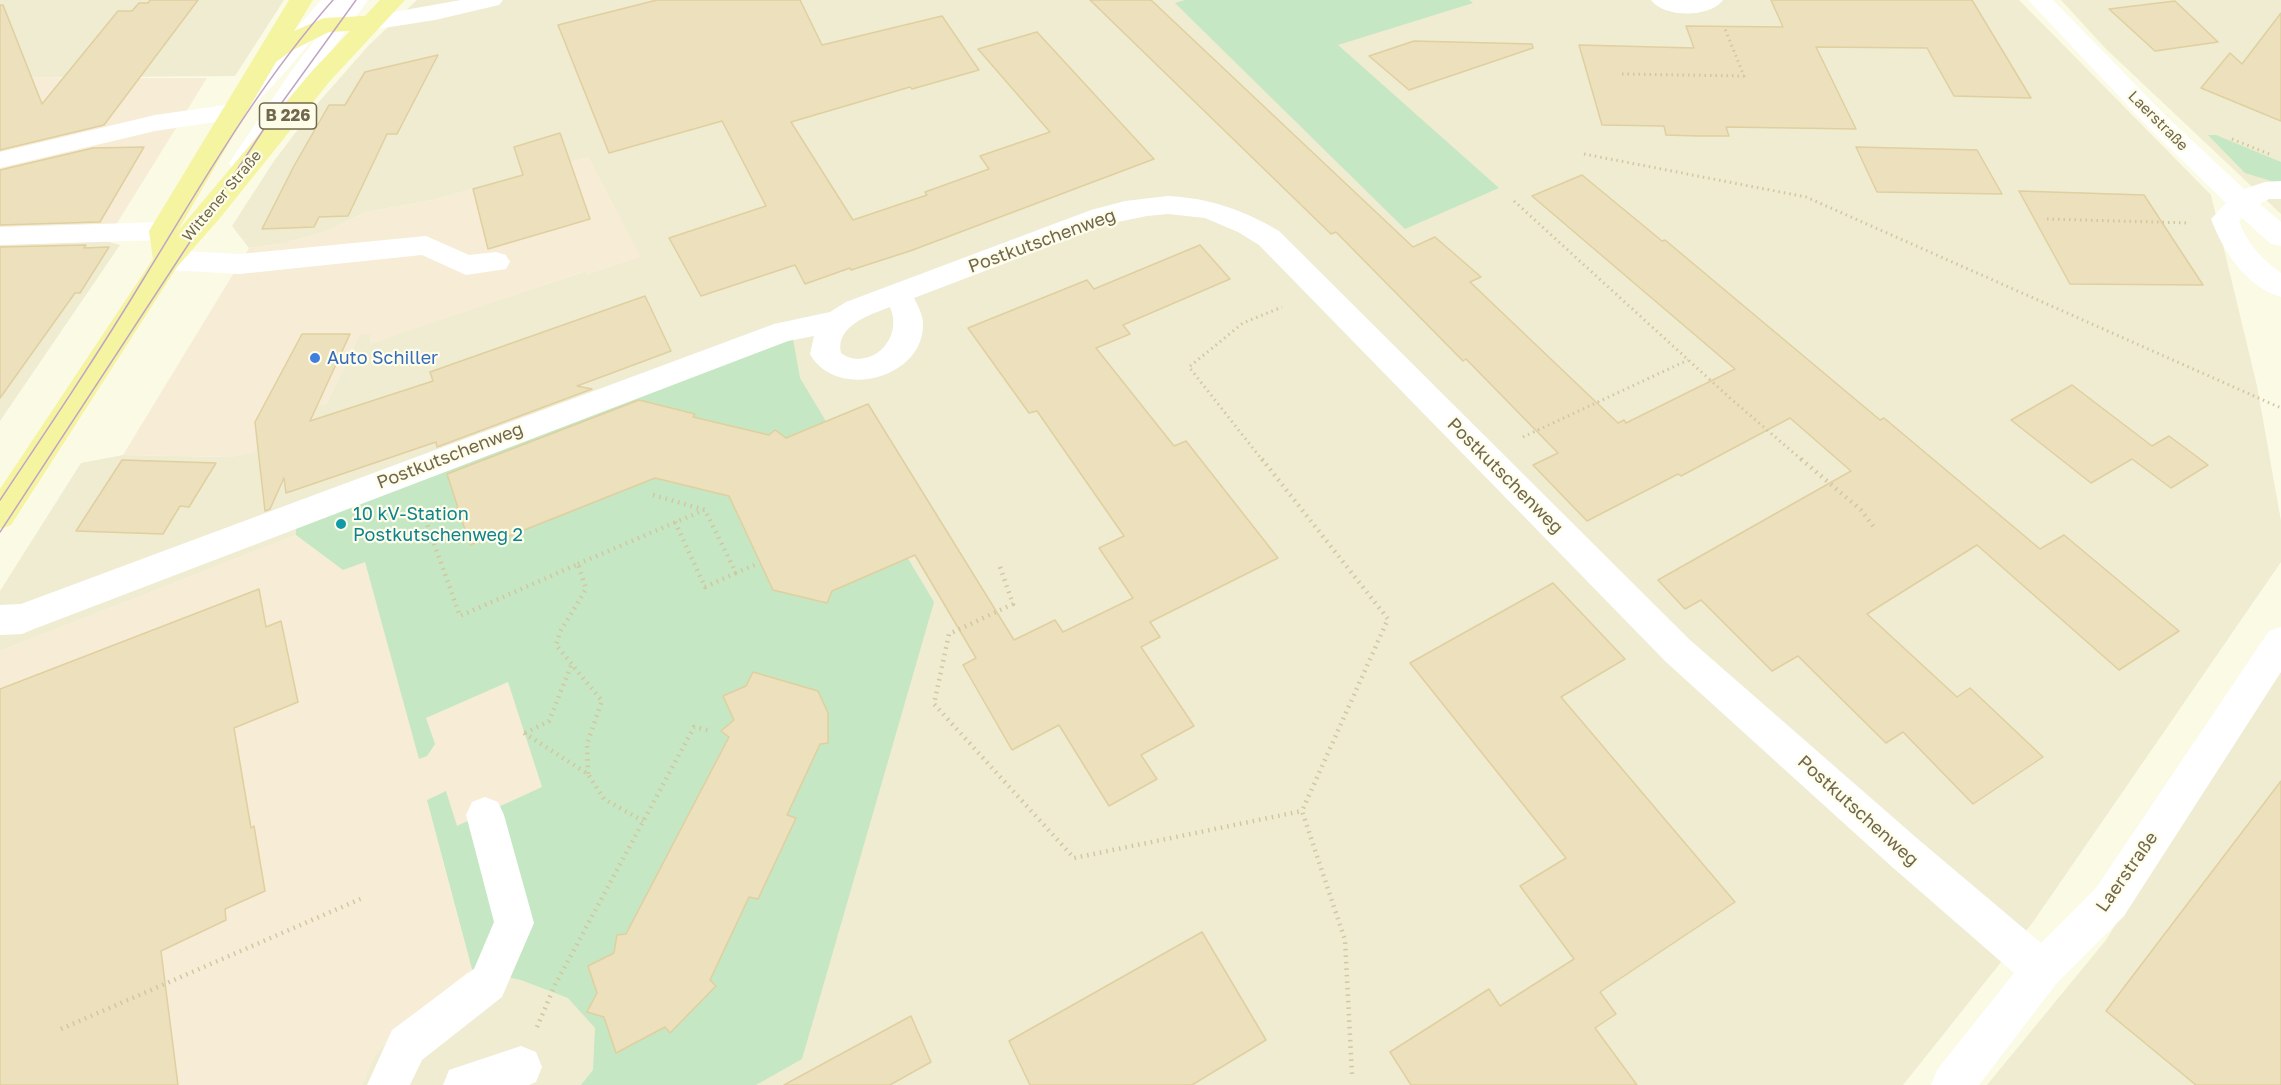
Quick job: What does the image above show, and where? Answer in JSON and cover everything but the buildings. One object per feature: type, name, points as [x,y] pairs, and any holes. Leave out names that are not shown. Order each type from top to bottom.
[{"type":"main road","name":"Wittener Straße","points":[[371,23],[381,0]]},
{"type":"main road","name":"Wittener Straße","points":[[3,507],[167,260],[210,212],[321,76],[393,0]]},
{"type":"main road","points":[[320,15],[371,23]]},
{"type":"main road","name":"Wittener Straße","points":[[263,62],[320,15]]},
{"type":"main road","name":"Wittener Straße","points":[[167,260],[163,231],[263,62],[320,15]]},
{"type":"street","points":[[0,160],[155,123],[232,112],[320,15],[356,0]]},
{"type":"street","points":[[371,23],[435,14],[491,0]]},
{"type":"street","points":[[1663,0],[1686,7],[1706,3]]},
{"type":"street","name":"Laerstraße","points":[[2040,0],[2111,75],[2231,215],[2281,237]]},
{"type":"street","points":[[210,212],[273,116],[320,15]]},
{"type":"street","points":[[2231,215],[2263,192],[2272,189],[2281,190]]},
{"type":"street","name":"Postkutschenweg","points":[[0,620],[22,619],[784,331],[835,322],[856,309],[898,295],[1101,216],[1132,208],[1163,205],[1192,206],[1221,211],[1245,221],[1269,238],[1678,651],[1905,853],[2042,970]]},
{"type":"street","name":"Laerstraße","points":[[2231,215],[2236,246],[2251,265],[2281,287]]},
{"type":"street","points":[[0,236],[163,231]]},
{"type":"street","points":[[167,260],[240,264],[426,245],[466,265],[496,262]]},
{"type":"street","points":[[835,322],[826,338],[825,354],[829,359],[834,364],[852,368],[876,367],[892,359],[903,346],[910,324],[898,295]]},
{"type":"street","name":"Laerstraße","points":[[1952,1085],[2042,970],[2110,902],[2281,642]]},
{"type":"street","points":[[388,1085],[407,1045],[488,983],[514,923],[485,815]]},
{"type":"street","points":[[464,1085],[521,1067]]},
{"type":"path","points":[[1622,74],[1744,76],[1725,27],[1706,3]]},
{"type":"path","points":[[1584,154],[1806,197],[2281,408]]},
{"type":"path","points":[[1514,201],[1688,360],[1861,510],[1876,530]]},
{"type":"path","points":[[2047,219],[2231,215]]},
{"type":"path","points":[[1322,291],[1243,323],[1189,367],[1389,619],[1302,811],[1345,940],[1352,1074]]},
{"type":"path","points":[[1486,456],[1688,360]]},
{"type":"path","points":[[408,472],[460,616],[705,510]]},
{"type":"path","points":[[653,495],[705,510],[736,573]]},
{"type":"path","points":[[675,522],[705,587],[759,564]]},
{"type":"path","points":[[578,564],[586,590],[560,632],[556,645],[602,701],[587,744],[588,774]]},
{"type":"path","points":[[1000,567],[1012,604],[950,634],[934,704],[1074,858],[1302,811]]},
{"type":"path","points":[[571,666],[549,721],[524,733],[588,774],[604,799],[643,821]]},
{"type":"path","points":[[521,1067],[555,985],[694,727],[712,731]]},
{"type":"path","points":[[61,1029],[365,897]]},
{"type":"shaded area","points":[[0,0],[284,0],[235,76],[0,78]]},
{"type":"shaded area","points":[[417,0],[2019,0],[2211,195],[2257,386],[2281,521],[2281,562],[2033,922],[1903,1085],[362,1085],[373,1058],[398,1027],[449,996],[472,969],[427,800],[542,787],[508,682],[426,718],[365,562],[343,570],[296,535],[0,651],[0,591],[81,463],[123,455],[233,457],[264,405],[326,405],[360,334],[370,334],[371,343],[586,271],[587,274],[589,157],[433,200],[366,212],[324,232],[284,243],[249,248],[232,226],[274,161],[318,103],[369,45]]},
{"type":"shaded area","points":[[2061,0],[2281,0],[2281,214],[2106,49]]},
{"type":"shaded area","points":[[0,78],[207,78],[106,241],[0,245]]},
{"type":"shaded area","name":"Auto Schiller","points":[[589,157],[641,257],[587,275],[585,271],[371,344],[370,334],[360,334],[326,405],[264,406],[256,452],[233,457],[123,455],[249,248],[284,243],[324,232],[366,212],[433,200]]},
{"type":"shaded area","points":[[106,241],[120,245],[0,421],[0,245]]},
{"type":"shaded area","points":[[296,535],[343,570],[365,562],[420,759],[426,718],[508,682],[543,787],[456,826],[427,800],[472,969],[398,1027],[373,1058],[362,1085],[0,1085],[0,651]]},
{"type":"shaded area","points":[[2281,668],[2281,1085],[1987,1085],[2106,940],[2246,716]]},
{"type":"green space","points":[[1185,0],[1469,0],[1473,3],[1338,45],[1499,188],[1405,229],[1175,3]]},
{"type":"green space","points":[[2208,135],[2216,135],[2281,162],[2281,184],[2245,173]]},
{"type":"green space","points":[[793,339],[800,378],[934,602],[802,1059],[756,1085],[581,1085],[593,1070],[595,1028],[568,998],[521,980],[472,969],[427,800],[446,791],[457,826],[542,787],[508,682],[426,718],[435,744],[427,756],[419,759],[365,562],[343,570],[296,535],[296,524]]},
{"type":"tram line","points":[[0,500],[109,334],[232,135],[280,66],[333,0]]},
{"type":"tram line","points":[[0,532],[273,115],[356,0]]},
{"type":"place","name":"Auto Schiller","points":[[315,358]]},
{"type":"place","name":"10 kV-Station Postkutschenweg 2","points":[[341,524]]}]
